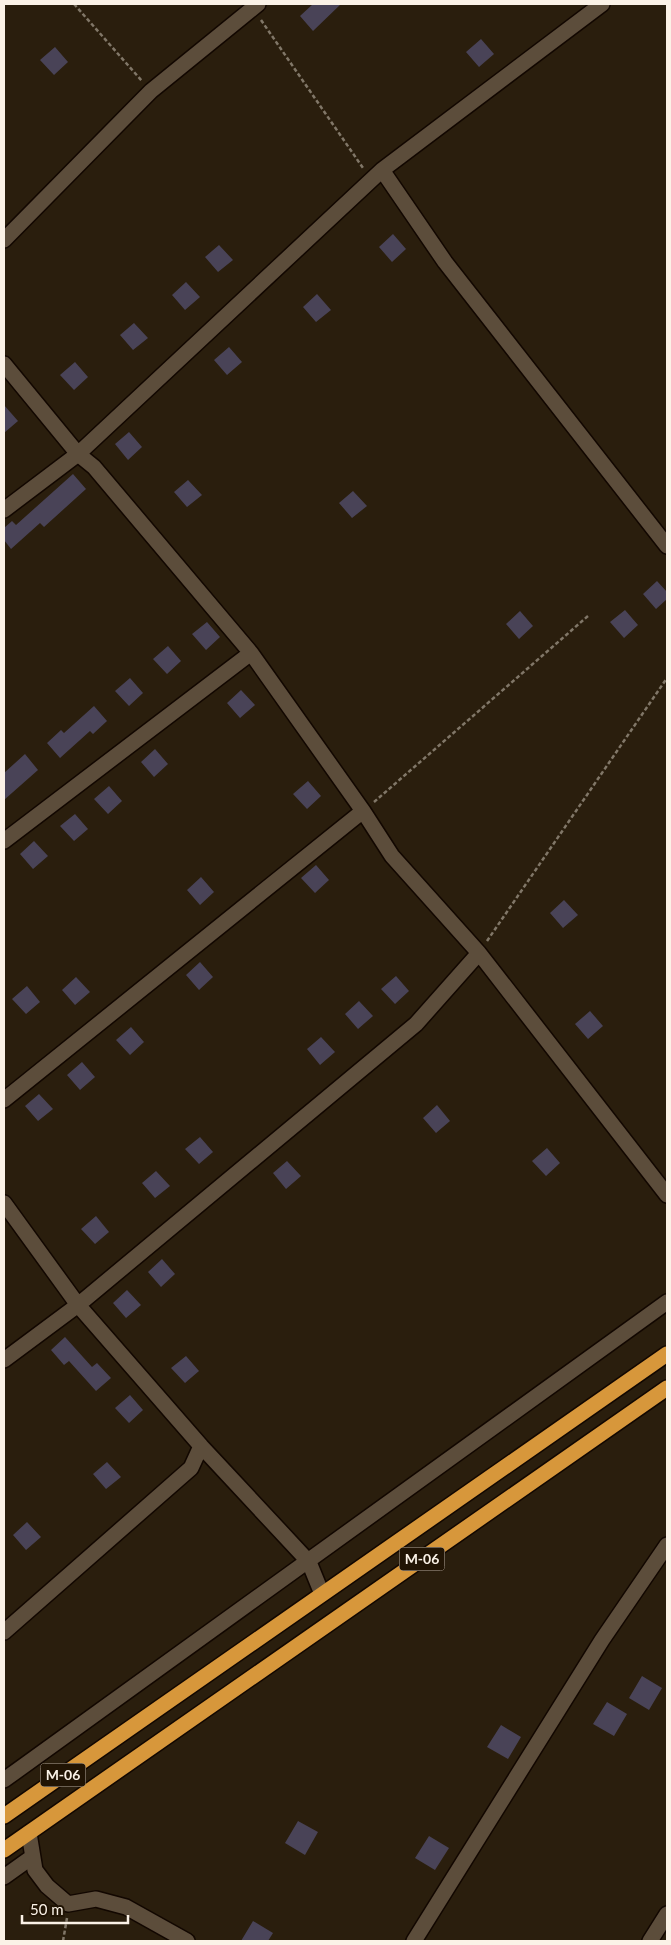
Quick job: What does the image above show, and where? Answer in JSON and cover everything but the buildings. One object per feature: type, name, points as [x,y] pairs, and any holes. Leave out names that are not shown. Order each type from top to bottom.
[{"type":"highway","name":"М-06","points":[[4,1816],[667,1354]]},
{"type":"highway","name":"М-06","points":[[4,1850],[667,1388]]},
{"type":"street","points":[[4,510],[78,454],[377,175],[602,4]]},
{"type":"street","points":[[4,240],[151,91],[256,6]]},
{"type":"street","points":[[377,175],[667,546]]},
{"type":"street","points":[[4,364],[78,454],[94,467],[251,653],[363,811],[392,856],[479,953],[667,1196]]},
{"type":"street","points":[[4,841],[251,653]]},
{"type":"street","points":[[4,1100],[363,811]]},
{"type":"street","points":[[4,1360],[78,1305],[416,1024],[479,953]]},
{"type":"street","points":[[4,1203],[78,1305],[202,1446],[309,1562],[322,1594]]},
{"type":"street","points":[[4,1780],[309,1562],[667,1302]]},
{"type":"street","points":[[4,1632],[191,1468],[202,1446]]},
{"type":"street","points":[[414,1941],[602,1640],[667,1545]]},
{"type":"street","points":[[29,1833],[35,1870],[46,1886],[68,1904],[96,1899],[126,1907],[187,1941]]},
{"type":"street","points":[[4,1877],[32,1857]]},
{"type":"street","points":[[650,1941],[667,1914]]},
{"type":"path","points":[[74,4],[151,91]]},
{"type":"path","points":[[256,6],[377,175]]},
{"type":"path","points":[[363,811],[588,616]]},
{"type":"path","points":[[479,953],[667,678]]},
{"type":"path","points":[[63,1941],[68,1904]]}]
